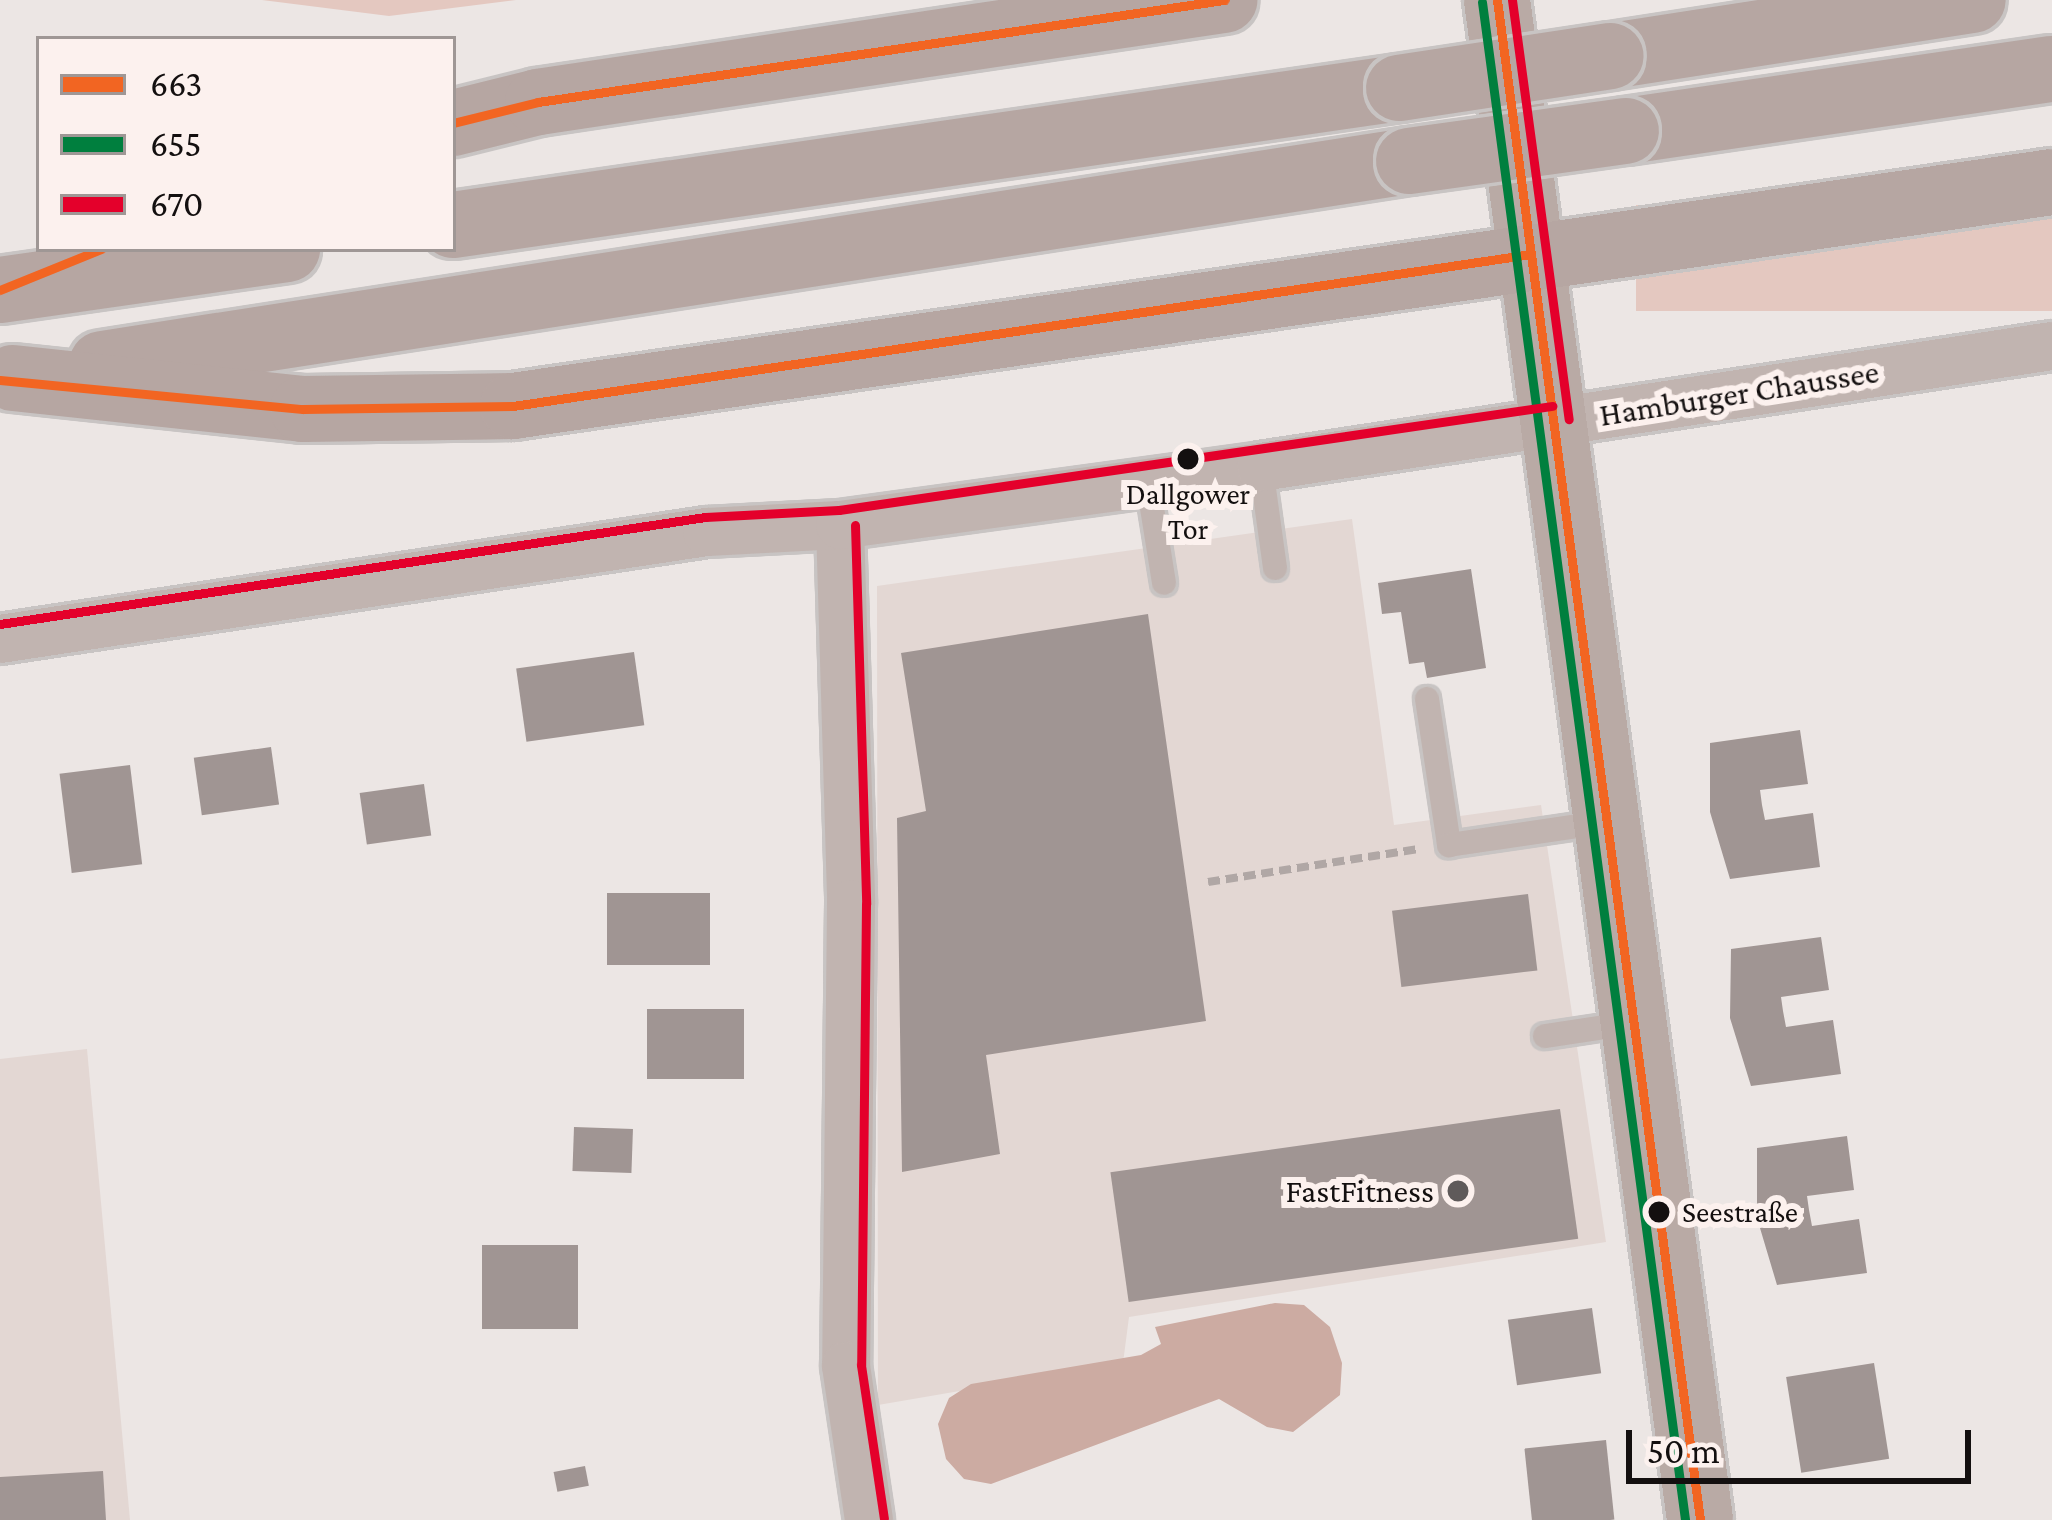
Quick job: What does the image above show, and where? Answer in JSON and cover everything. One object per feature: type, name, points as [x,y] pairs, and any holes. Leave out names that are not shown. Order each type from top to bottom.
[{"type":"highway","points":[[456,122],[538,102],[1224,0]]},
{"type":"highway","points":[[456,225],[1972,0]]},
{"type":"highway","points":[[6,379],[1409,161],[2052,69]]},
{"type":"highway","points":[[6,379],[303,410],[513,406],[1531,254],[2052,182]]},
{"type":"highway","points":[[6,290],[94,252]]},
{"type":"highway","points":[[6,290],[266,252]]},
{"type":"street","points":[[1497,0],[1700,1520]]},
{"type":"street","name":"Hamburger Chaussee","points":[[0,639],[706,532],[840,525],[1261,467],[2052,346]]},
{"type":"street","points":[[840,525],[851,904],[846,1366],[869,1520]]},
{"type":"lane","points":[[1261,467],[1275,568]]},
{"type":"lane","points":[[1148,483],[1164,583]]},
{"type":"lane","points":[[1427,699],[1449,844],[1607,822]]},
{"type":"lane","points":[[1545,1036],[1634,1023]]},
{"type":"path","points":[[1208,882],[1449,844]]},
{"type":"shaded area","points":[[262,0],[516,0],[389,16]]},
{"type":"shaded area","points":[[1636,205],[2052,205],[2052,311],[1636,311]]},
{"type":"shaded area","points":[[1352,519],[1394,825],[1541,805],[1606,1242],[1129,1317],[1123,1363],[878,1405],[877,586]]},
{"type":"shaded area","points":[[87,1049],[130,1520],[0,1520],[0,1059]]},
{"type":"shaded area","points":[[1275,1303],[1304,1305],[1330,1327],[1342,1363],[1340,1395],[1293,1432],[1267,1427],[1219,1399],[991,1484],[964,1479],[946,1459],[938,1424],[949,1398],[971,1384],[1141,1355],[1161,1344],[1155,1327]]},
{"type":"building","points":[[1471,569],[1486,668],[1427,678],[1424,662],[1409,664],[1401,612],[1382,614],[1378,583]]},
{"type":"building","points":[[1148,614],[1206,1021],[986,1055],[1000,1154],[902,1172],[897,818],[926,811],[901,653]]},
{"type":"building","points":[[634,652],[644,725],[526,742],[516,669]]},
{"type":"building","points":[[1800,730],[1808,784],[1760,790],[1762,805],[1765,820],[1813,813],[1820,867],[1730,879],[1710,812],[1710,743]]},
{"type":"building","points":[[271,747],[279,804],[202,815],[194,758]]},
{"type":"building","points":[[130,765],[142,864],[72,873],[60,774]]},
{"type":"building","points":[[424,784],[431,835],[367,845],[360,793]]},
{"type":"building","points":[[607,893],[710,893],[710,965],[607,965]]},
{"type":"building","points":[[1528,894],[1537,970],[1401,987],[1392,911]]},
{"type":"building","points":[[1821,937],[1829,990],[1781,997],[1783,1011],[1786,1027],[1833,1020],[1841,1074],[1751,1086],[1730,1018],[1731,949]]},
{"type":"building","points":[[647,1009],[744,1009],[744,1079],[647,1079]]},
{"type":"building","points":[[1560,1109],[1578,1239],[1129,1302],[1110,1172]]},
{"type":"building","points":[[574,1127],[633,1129],[631,1173],[572,1171]]},
{"type":"building","points":[[1847,1136],[1854,1190],[1807,1196],[1809,1210],[1812,1226],[1859,1219],[1867,1273],[1777,1285],[1757,1218],[1757,1148]]},
{"type":"building","points":[[482,1245],[578,1245],[578,1329],[482,1329]]},
{"type":"building","points":[[1592,1308],[1601,1373],[1517,1385],[1508,1320]]},
{"type":"building","points":[[1874,1363],[1889,1459],[1801,1473],[1786,1377]]},
{"type":"building","points":[[1606,1440],[1614,1520],[1532,1520],[1524,1449]]},
{"type":"building","points":[[585,1466],[589,1486],[557,1492],[554,1472]]},
{"type":"building","points":[[103,1471],[106,1520],[0,1520],[0,1477]]},
{"type":"transit line","name":"663","points":[[456,122],[538,102],[1224,0]]},
{"type":"transit line","name":"663","points":[[1497,0],[1700,1520]]},
{"type":"transit line","name":"670","points":[[1512,0],[1569,419]]},
{"type":"transit line","name":"655","points":[[1482,2],[1685,1520]]},
{"type":"transit line","name":"663","points":[[0,290],[94,252]]},
{"type":"transit line","name":"663","points":[[0,380],[303,409],[513,406],[1531,254]]},
{"type":"transit line","name":"670","points":[[0,624],[705,517],[839,510],[1552,406]]},
{"type":"transit line","name":"670","points":[[855,525],[866,904],[861,1365],[884,1518]]},
{"type":"place","name":"Dallgower Tor","points":[[1188,459]]},
{"type":"place","name":"FastFitness","points":[[1458,1191]]},
{"type":"place","name":"Seestraße","points":[[1659,1212]]}]
